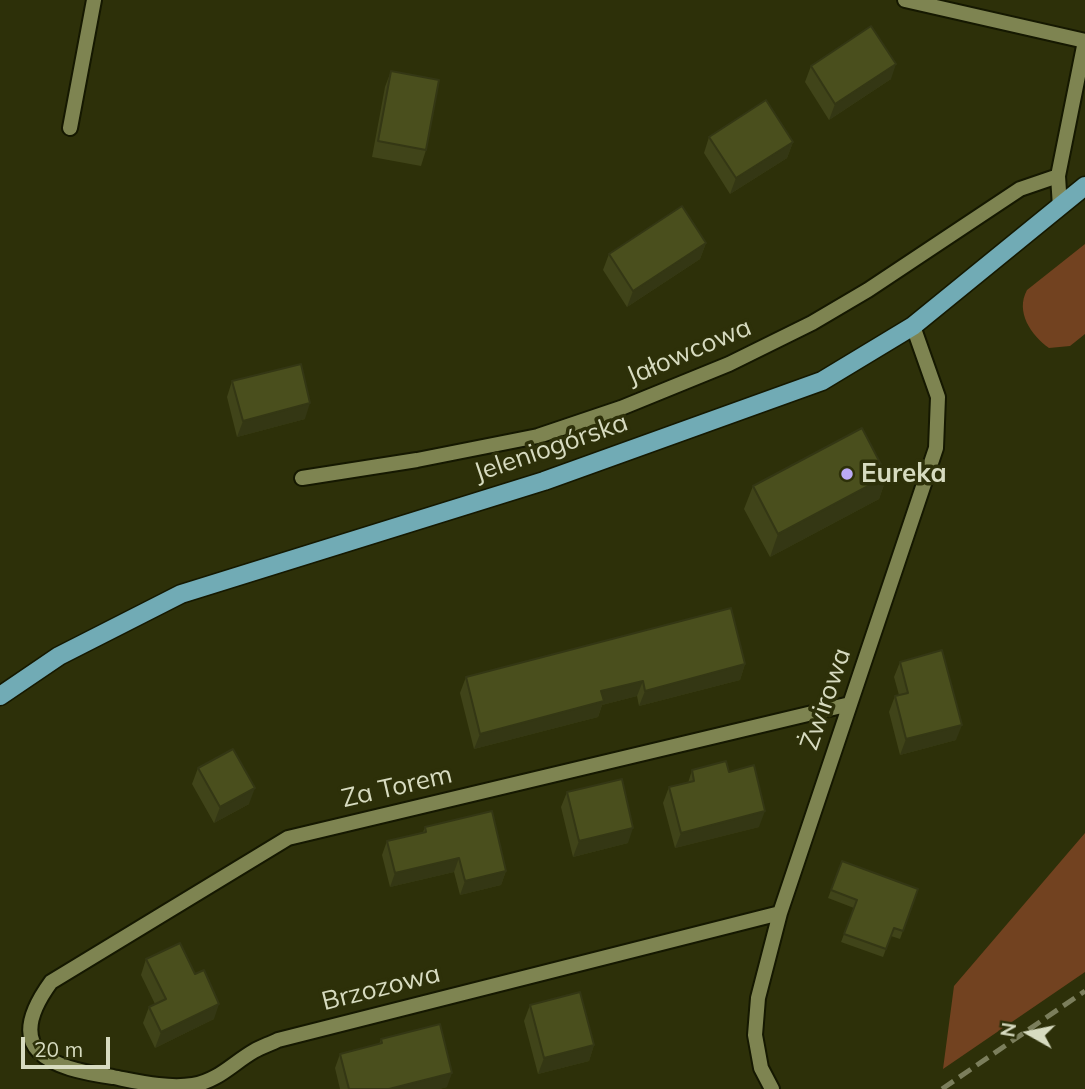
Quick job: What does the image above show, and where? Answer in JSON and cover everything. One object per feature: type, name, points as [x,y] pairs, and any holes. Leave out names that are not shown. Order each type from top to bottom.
[{"type":"main road","name":"Jeleniogórska","points":[[0,696],[59,656],[181,594],[544,481],[822,381],[913,326],[1085,186]]},
{"type":"street","points":[[70,128],[94,0]]},
{"type":"street","points":[[905,0],[1085,41],[1058,176],[1060,207]]},
{"type":"street","name":"Jałowcowa","points":[[302,478],[417,460],[538,436],[621,408],[729,365],[812,323],[1020,189],[1058,176]]},
{"type":"street","name":"Żwirowa","points":[[772,1089],[756,1051],[758,998],[780,913],[936,448],[938,397],[913,326]]},
{"type":"street","name":"Za Torem","points":[[16,1033],[19,1018],[26,1005],[51,982],[288,838],[850,704]]},
{"type":"street","name":"Brzozowa","points":[[16,1033],[25,1052],[43,1063],[76,1072],[157,1084],[195,1085],[216,1078],[255,1051],[278,1040],[780,913]]},
{"type":"shaded area","points":[[1085,244],[1085,334],[1070,346],[1049,348],[1036,337],[1027,322],[1023,307],[1024,298],[1027,290]]},
{"type":"shaded area","points":[[1085,833],[1085,972],[943,1069],[954,986]]},
{"type":"building","points":[[871,26],[896,64],[835,104],[811,66]]},
{"type":"building","points":[[391,71],[439,80],[426,150],[378,141]]},
{"type":"building","points":[[766,100],[793,142],[736,178],[709,137]]},
{"type":"building","points":[[682,206],[706,243],[633,291],[609,254]]},
{"type":"building","points":[[301,364],[310,403],[243,421],[232,381]]},
{"type":"building","points":[[862,428],[887,476],[778,534],[753,486]]},
{"type":"building","points":[[731,608],[745,664],[645,691],[643,681],[601,691],[604,701],[480,734],[466,677]]},
{"type":"building","points":[[942,650],[962,725],[906,739],[895,696],[908,693],[900,662]]},
{"type":"building","points":[[233,749],[255,788],[220,807],[198,768]]},
{"type":"building","points":[[726,761],[729,772],[754,765],[765,811],[681,833],[669,787],[694,781],[692,770]]},
{"type":"building","points":[[622,779],[633,828],[579,841],[567,792]]},
{"type":"building","points":[[492,811],[506,871],[465,881],[459,858],[395,873],[387,841],[426,832],[425,827]]},
{"type":"building","points":[[842,861],[918,889],[903,931],[894,928],[886,949],[844,934],[857,900],[831,890]]},
{"type":"building","points":[[180,943],[195,974],[204,970],[219,1004],[161,1032],[149,1007],[166,999],[146,959]]},
{"type":"building","points":[[580,992],[594,1045],[544,1058],[530,1005]]},
{"type":"building","points":[[440,1024],[452,1073],[389,1089],[349,1089],[340,1054],[382,1043],[381,1039]]},
{"type":"railway","points":[[942,1089],[1085,991]]},
{"type":"place","name":"Eureka","points":[[847,474]]}]
